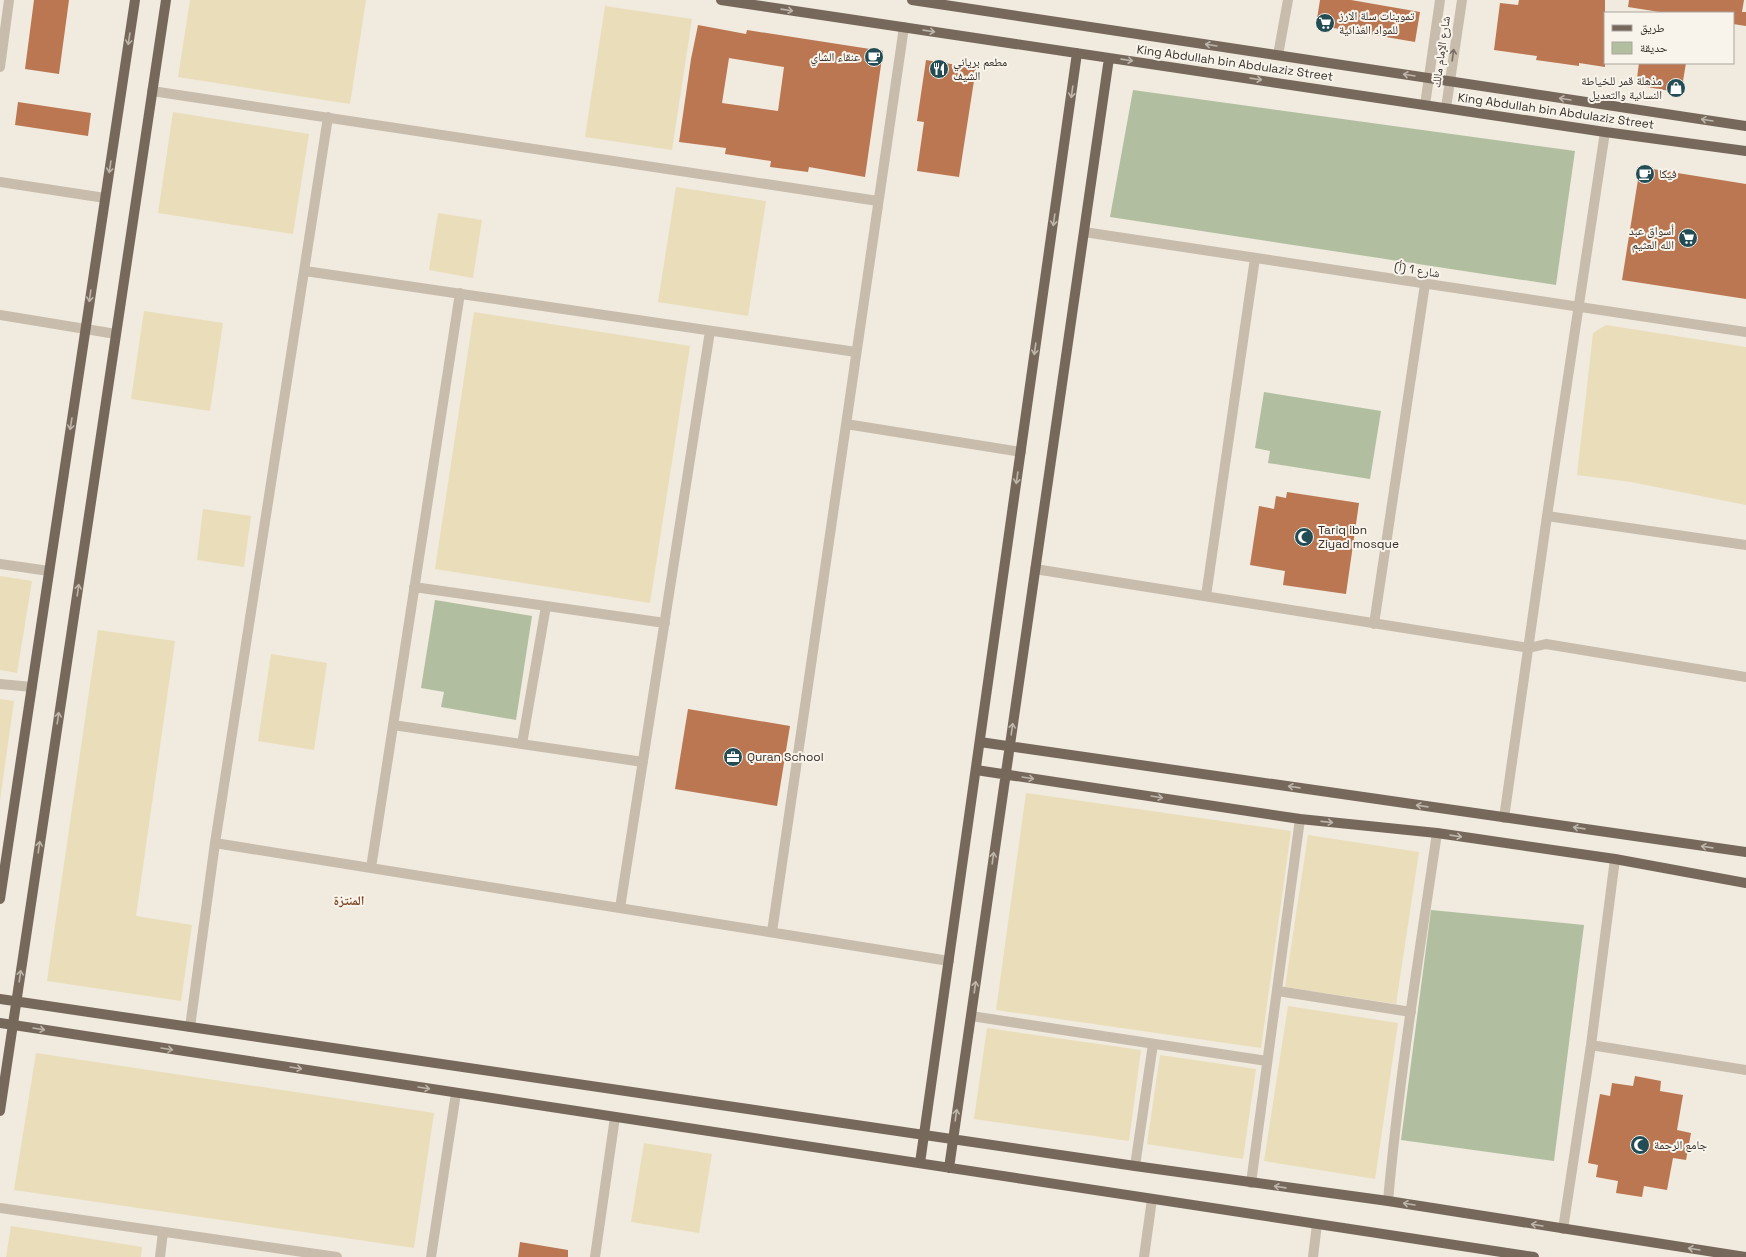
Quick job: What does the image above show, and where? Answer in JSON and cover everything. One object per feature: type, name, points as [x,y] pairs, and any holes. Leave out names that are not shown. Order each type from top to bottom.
[{"type":"main road","points":[[0,899],[135,0]]},
{"type":"main road","points":[[0,1111],[166,0]]},
{"type":"main road","name":"King Abdullah bin Abdulaziz Street","points":[[721,0],[1605,132],[1746,151]]},
{"type":"main road","name":"King Abdullah bin Abdulaziz Street","points":[[912,0],[1746,126]]},
{"type":"main road","points":[[920,1164],[1077,53]]},
{"type":"main road","points":[[949,1168],[1109,58]]},
{"type":"main road","points":[[980,742],[1746,852]]},
{"type":"main road","points":[[976,770],[1300,819],[1437,833],[1615,859],[1746,883]]},
{"type":"main road","points":[[0,999],[1251,1183],[1388,1201],[1746,1257]]},
{"type":"main road","points":[[0,1023],[1534,1257]]},
{"type":"street","points":[[0,67],[3,21],[9,0]]},
{"type":"street","points":[[1278,56],[1288,0]]},
{"type":"street","name":"شارع الإمام مالك","points":[[1425,105],[1440,0]]},
{"type":"street","name":"شارع الإمام مالك","points":[[1446,108],[1462,0]]},
{"type":"street","points":[[772,932],[904,27]]},
{"type":"street","points":[[152,91],[878,201]]},
{"type":"street","points":[[190,1027],[215,843],[328,117]]},
{"type":"street","points":[[1504,818],[1547,516],[1580,308],[1605,132]]},
{"type":"street","points":[[0,182],[105,198]]},
{"type":"street","name":"شارع 1 (أ)","points":[[1084,232],[1746,332]]},
{"type":"street","points":[[1206,596],[1255,258]]},
{"type":"street","points":[[305,271],[856,352]]},
{"type":"street","points":[[1374,624],[1425,284]]},
{"type":"street","points":[[371,868],[460,293]]},
{"type":"street","points":[[0,315],[116,334]]},
{"type":"street","points":[[620,908],[710,331]]},
{"type":"street","points":[[846,424],[1021,452]]},
{"type":"street","points":[[1547,516],[1746,544]]},
{"type":"street","points":[[0,564],[49,571]]},
{"type":"street","points":[[1035,569],[1529,648],[1546,644],[1746,677]]},
{"type":"street","points":[[414,587],[665,623]]},
{"type":"street","points":[[522,744],[546,606]]},
{"type":"street","points":[[0,684],[32,687]]},
{"type":"street","points":[[393,725],[643,762]]},
{"type":"street","points":[[1251,1183],[1300,819]]},
{"type":"street","points":[[1388,1201],[1411,1012],[1437,833]]},
{"type":"street","points":[[215,843],[949,961]]},
{"type":"street","points":[[1562,1229],[1591,1045],[1615,859]]},
{"type":"street","points":[[1278,991],[1411,1012]]},
{"type":"street","points":[[971,1016],[1267,1061]]},
{"type":"street","points":[[1135,1166],[1153,1044]]},
{"type":"street","points":[[1591,1045],[1746,1070]]},
{"type":"street","points":[[431,1257],[456,1093]]},
{"type":"street","points":[[595,1257],[615,1117]]},
{"type":"street","points":[[1144,1257],[1152,1199]]},
{"type":"street","points":[[0,1208],[336,1257]]},
{"type":"street","points":[[1313,1257],[1317,1224]]},
{"type":"street","points":[[160,1257],[163,1232]]},
{"type":"green space","points":[[1133,90],[1575,151],[1556,285],[1110,217]]},
{"type":"green space","points":[[1264,392],[1381,411],[1370,479],[1268,463],[1270,451],[1255,448]]},
{"type":"green space","points":[[435,600],[532,616],[516,720],[441,707],[444,692],[421,688]]},
{"type":"green space","points":[[1431,910],[1584,925],[1554,1161],[1401,1140]]},
{"type":"sand","points":[[190,0],[366,0],[350,104],[178,77]]},
{"type":"sand","points":[[605,6],[692,19],[672,150],[585,137]]},
{"type":"sand","points":[[173,112],[309,134],[293,234],[158,213]]},
{"type":"sand","points":[[676,187],[766,201],[748,316],[658,302]]},
{"type":"sand","points":[[438,213],[482,220],[473,278],[429,270]]},
{"type":"sand","points":[[144,311],[223,323],[210,411],[131,399]]},
{"type":"sand","points":[[474,312],[690,346],[650,603],[435,569]]},
{"type":"sand","points":[[1606,325],[1746,347],[1746,505],[1631,482],[1577,475],[1593,333]]},
{"type":"sand","points":[[203,509],[251,516],[244,567],[197,560]]},
{"type":"sand","points":[[0,576],[32,581],[17,673],[0,670]]},
{"type":"sand","points":[[98,630],[175,641],[136,916],[192,925],[181,1001],[47,981]]},
{"type":"sand","points":[[271,654],[327,663],[314,750],[258,741]]},
{"type":"sand","points":[[0,699],[14,701],[0,800]]},
{"type":"sand","points":[[1026,793],[1291,831],[1261,1048],[996,1010]]},
{"type":"sand","points":[[1308,835],[1419,852],[1396,1004],[1285,987]]},
{"type":"sand","points":[[1288,1006],[1398,1023],[1375,1179],[1264,1161]]},
{"type":"sand","points":[[987,1028],[1141,1050],[1129,1141],[974,1119]]},
{"type":"sand","points":[[36,1053],[434,1113],[414,1248],[14,1190]]},
{"type":"sand","points":[[1160,1055],[1256,1069],[1243,1159],[1147,1144]]},
{"type":"sand","points":[[644,1143],[712,1154],[699,1233],[631,1222]]},
{"type":"sand","points":[[11,1226],[142,1247],[141,1257],[6,1257]]},
{"type":"building","points":[[34,0],[69,0],[59,74],[25,69]]},
{"type":"building","points":[[1320,0],[1351,0],[1420,12],[1415,42],[1316,25]]},
{"type":"building","points":[[1519,0],[1605,0],[1605,67],[1579,63],[1579,66],[1536,60],[1537,56],[1494,50],[1500,3],[1518,5]]},
{"type":"building","points":[[1629,0],[1744,0],[1742,12],[1746,12],[1746,26],[1734,24],[1734,12],[1660,12],[1628,7]]},
{"type":"building","points":[[698,25],[746,34],[747,30],[883,51],[865,177],[809,167],[808,172],[770,167],[771,161],[725,154],[726,148],[679,142],[691,59]],"holes":[[[729,58],[784,67],[778,111],[722,103]]]},
{"type":"building","points":[[926,60],[976,68],[959,177],[917,171],[924,122],[917,121]]},
{"type":"building","points":[[1639,64],[1686,64],[1681,93],[1636,85]]},
{"type":"building","points":[[18,102],[91,113],[88,136],[15,125]]},
{"type":"building","name":"أسواق عبد الله العثيم","points":[[1640,167],[1746,184],[1746,299],[1622,280]]},
{"type":"building","name":"Tariq ibn Ziyad mosque","points":[[1287,492],[1359,503],[1346,594],[1283,585],[1285,571],[1250,565],[1259,506],[1274,509],[1276,496],[1286,498]]},
{"type":"building","name":"Quran School","points":[[688,709],[790,726],[777,806],[675,789]]},
{"type":"building","name":"جامع الرحمة","points":[[1635,1076],[1661,1081],[1660,1091],[1683,1095],[1677,1130],[1691,1133],[1686,1160],[1673,1158],[1667,1190],[1644,1186],[1642,1197],[1616,1193],[1618,1181],[1596,1177],[1598,1165],[1588,1163],[1600,1094],[1610,1096],[1612,1083],[1633,1086]]},
{"type":"building","points":[[520,1242],[568,1250],[568,1257],[518,1257]]},
{"type":"place","name":"تموينات سلة الارز للمواد الغذائية","points":[[1325,23]]},
{"type":"place","name":"عنقاء الشاي","points":[[874,57]]},
{"type":"place","name":"مطعم برياني الشيف","points":[[939,69]]},
{"type":"place","name":"مذهلة قمر للخياطة النسائية والتعديل","points":[[1676,88]]},
{"type":"place","name":"فيكا","points":[[1645,174]]},
{"type":"place","name":"أسواق عبد الله العثيم","points":[[1688,238]]},
{"type":"place","name":"Tariq ibn Ziyad mosque","points":[[1304,537]]},
{"type":"place","name":"Quran School","points":[[733,757]]},
{"type":"place","name":"جامع الرحمة","points":[[1640,1145]]},
{"type":"district","name":"المنتزة","points":[[349,900]]}]
